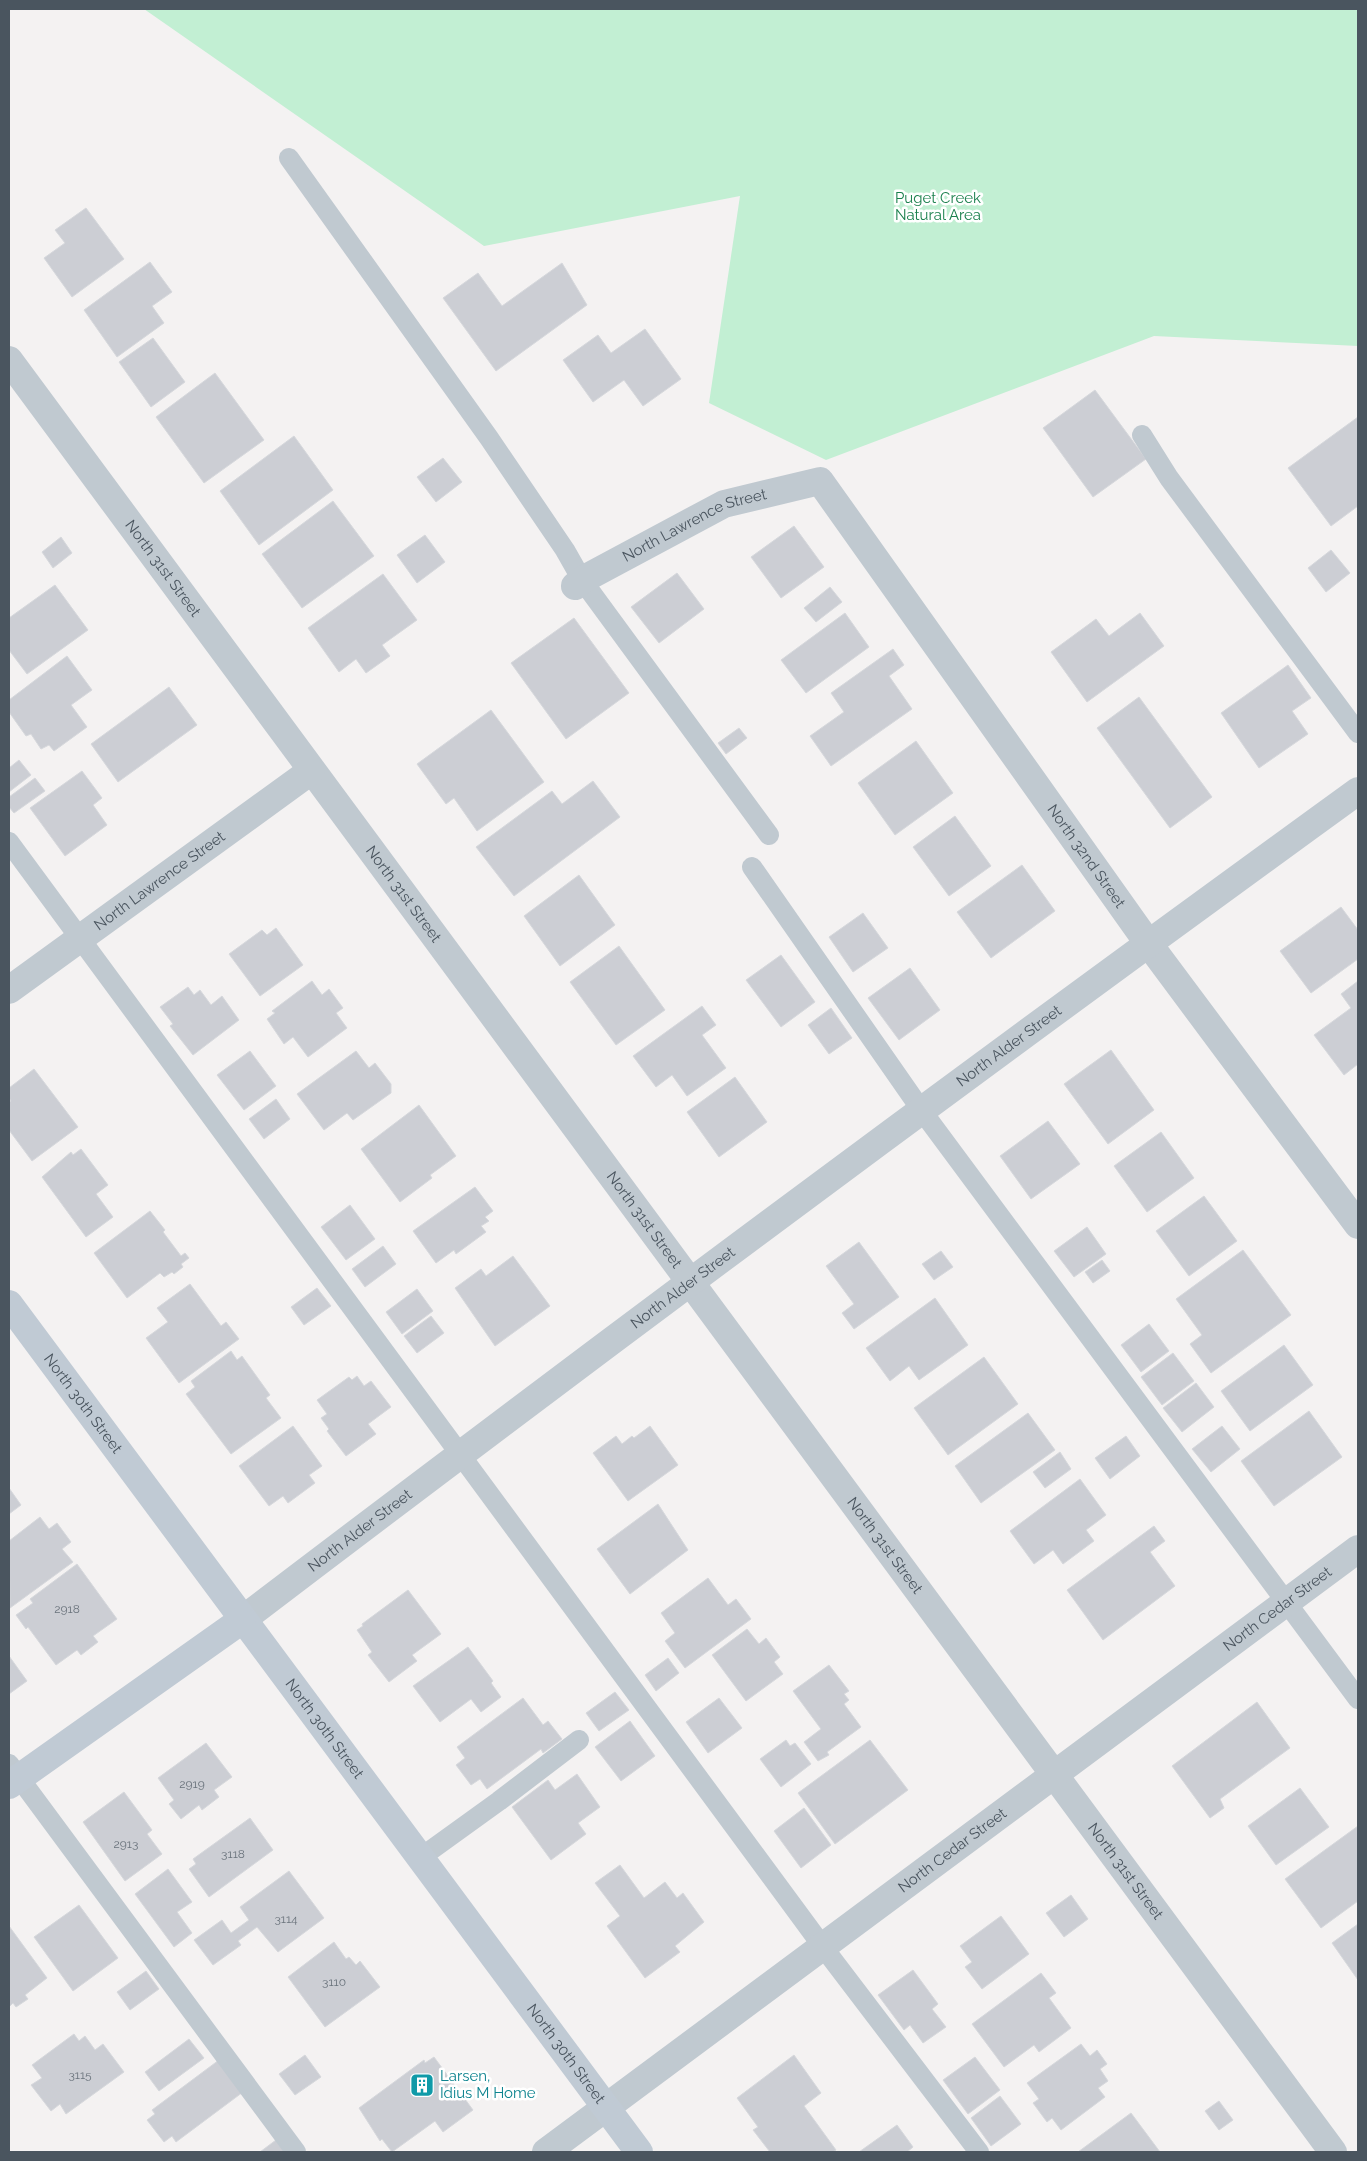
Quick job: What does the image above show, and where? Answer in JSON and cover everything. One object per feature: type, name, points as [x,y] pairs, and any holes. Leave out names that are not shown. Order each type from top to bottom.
[{"type":"main road","name":"North 30th Street","points":[[9,1304],[242,1620],[640,2152]]},
{"type":"main road","name":"North Alder Street","points":[[12,1776],[242,1620]]},
{"type":"street","name":"North 31st Street","points":[[9,360],[1053,1776],[1333,2152]]},
{"type":"street","name":"North Lawrence Street","points":[[579,583],[724,504],[820,481]]},
{"type":"street","name":"North 32nd Street","points":[[820,481],[1148,943],[1358,1225]]},
{"type":"street","name":"North Lawrence Street","points":[[9,990],[311,771]]},
{"type":"street","name":"North Alder Street","points":[[242,1620],[690,1283],[1148,943],[1358,791]]},
{"type":"street","name":"North Cedar Street","points":[[546,2152],[1358,1549]]},
{"type":"lane","points":[[289,158],[489,438],[565,550],[579,583],[769,835]]},
{"type":"lane","points":[[1142,435],[1169,478],[1358,733]]},
{"type":"lane","points":[[9,842],[823,1947],[979,2152]]},
{"type":"lane","points":[[752,867],[922,1111],[1358,1699]]},
{"type":"lane","points":[[420,1858],[499,1802],[579,1740]]},
{"type":"lane","points":[[12,1776],[296,2152]]},
{"type":"green space","name":"Puget Creek Natural Area","points":[[144,9],[1358,9],[1358,346],[1154,336],[826,460],[709,403],[740,196],[484,246]]},
{"type":"building","points":[[86,208],[124,259],[72,297],[44,258],[65,243],[55,230]]},
{"type":"building","points":[[150,262],[172,292],[152,306],[164,323],[117,357],[84,310]]},
{"type":"building","points":[[562,263],[587,305],[496,371],[443,298],[478,273],[502,306]]},
{"type":"building","points":[[645,329],[681,379],[643,406],[624,380],[593,402],[563,360],[598,335],[611,353]]},
{"type":"building","points":[[153,338],[185,382],[151,407],[119,362]]},
{"type":"building","points":[[215,373],[264,440],[204,483],[156,417]]},
{"type":"building","points":[[1095,390],[1146,459],[1093,497],[1043,428]]},
{"type":"building","points":[[1358,417],[1358,506],[1331,526],[1288,468]]},
{"type":"building","points":[[294,436],[333,490],[259,545],[220,491]]},
{"type":"building","points":[[443,458],[462,482],[436,502],[417,477]]},
{"type":"building","points":[[333,501],[374,556],[302,608],[262,554]]},
{"type":"building","points":[[794,526],[824,567],[781,598],[751,557]]},
{"type":"building","points":[[425,535],[445,562],[417,583],[397,555]]},
{"type":"building","points":[[61,537],[72,553],[53,568],[42,552]]},
{"type":"building","points":[[1331,550],[1350,573],[1326,592],[1308,568]]},
{"type":"building","points":[[677,573],[704,609],[659,643],[631,607]]},
{"type":"building","points":[[383,574],[417,620],[382,645],[390,656],[366,673],[356,659],[339,672],[308,628]]},
{"type":"building","points":[[55,585],[88,630],[27,674],[9,650],[9,618]]},
{"type":"building","points":[[830,587],[842,602],[816,622],[804,608]]},
{"type":"building","points":[[845,613],[869,647],[806,693],[781,660]]},
{"type":"building","points":[[1140,613],[1164,646],[1087,702],[1051,652],[1096,619],[1109,636]]},
{"type":"building","points":[[574,618],[629,693],[566,739],[511,663]]},
{"type":"building","points":[[893,649],[904,665],[889,676],[912,709],[831,766],[810,736],[844,712],[831,693]]},
{"type":"building","points":[[67,656],[92,690],[71,705],[87,727],[54,751],[49,745],[41,749],[31,734],[26,736],[9,712],[9,700]]},
{"type":"building","points":[[1288,665],[1311,698],[1292,711],[1308,734],[1259,768],[1221,713]]},
{"type":"building","points":[[169,687],[197,725],[118,782],[91,744]]},
{"type":"building","points":[[1139,697],[1212,797],[1170,828],[1097,728]]},
{"type":"building","points":[[491,710],[544,782],[477,831],[454,798],[446,804],[417,764]]},
{"type":"building","points":[[739,728],[747,738],[726,754],[718,743]]},
{"type":"building","points":[[916,741],[953,793],[895,835],[858,783]]},
{"type":"building","points":[[19,760],[31,775],[9,792],[9,768]]},
{"type":"building","points":[[82,771],[102,798],[93,805],[107,825],[65,856],[30,808]]},
{"type":"building","points":[[35,778],[45,791],[14,813],[9,807],[9,797]]},
{"type":"building","points":[[593,781],[620,817],[514,896],[476,847],[552,791],[562,804]]},
{"type":"building","points":[[955,816],[991,866],[949,896],[913,847]]},
{"type":"building","points":[[1022,865],[1055,911],[991,958],[957,912]]},
{"type":"building","points":[[579,875],[615,925],[560,966],[524,916]]},
{"type":"building","points":[[1341,907],[1358,930],[1358,959],[1311,993],[1280,951]]},
{"type":"building","points":[[863,913],[888,948],[853,972],[829,937]]},
{"type":"building","points":[[276,928],[303,965],[260,996],[229,954],[262,930],[267,935]]},
{"type":"building","points":[[619,946],[665,1010],[616,1045],[570,982]]},
{"type":"building","points":[[781,955],[815,1002],[781,1027],[746,980]]},
{"type":"building","points":[[910,968],[940,1010],[899,1040],[868,998]]},
{"type":"building","points":[[312,981],[322,995],[329,989],[343,1008],[336,1013],[347,1028],[308,1057],[293,1037],[284,1044],[267,1019],[275,1013],[272,1011]]},
{"type":"building","points":[[1358,981],[1358,1064],[1344,1075],[1314,1035],[1351,1008],[1341,994]]},
{"type":"building","points":[[188,987],[194,995],[200,990],[211,1005],[222,996],[239,1020],[193,1055],[170,1026],[173,1024],[160,1007]]},
{"type":"building","points":[[702,1006],[716,1025],[702,1035],[726,1068],[687,1096],[672,1075],[656,1087],[633,1056]]},
{"type":"building","points":[[831,1008],[852,1038],[829,1054],[808,1025]]},
{"type":"building","points":[[1111,1050],[1154,1110],[1108,1144],[1064,1084]]},
{"type":"building","points":[[250,1051],[276,1086],[244,1110],[217,1075]]},
{"type":"building","points":[[356,1051],[369,1068],[375,1063],[391,1084],[391,1093],[353,1120],[347,1113],[324,1130],[297,1094]]},
{"type":"building","points":[[34,1069],[78,1127],[32,1161],[9,1130],[9,1103],[11,1101],[9,1098],[9,1088]]},
{"type":"building","points":[[735,1077],[767,1122],[719,1157],[687,1112]]},
{"type":"building","points":[[276,1099],[290,1119],[264,1139],[249,1119]]},
{"type":"building","points":[[419,1105],[456,1156],[430,1175],[432,1178],[400,1202],[361,1149]]},
{"type":"building","points":[[1048,1121],[1080,1164],[1031,1199],[1000,1156]]},
{"type":"building","points":[[1161,1132],[1194,1178],[1147,1212],[1114,1166]]},
{"type":"building","points":[[81,1149],[108,1185],[96,1194],[113,1217],[86,1237],[42,1177],[71,1152],[73,1155]]},
{"type":"building","points":[[475,1187],[493,1211],[485,1217],[489,1221],[481,1226],[486,1232],[456,1254],[454,1250],[436,1263],[413,1231]]},
{"type":"building","points":[[1204,1196],[1237,1241],[1189,1276],[1156,1231]]},
{"type":"building","points":[[350,1205],[375,1239],[346,1260],[321,1227]]},
{"type":"building","points":[[150,1211],[165,1230],[163,1232],[181,1256],[185,1253],[189,1258],[181,1264],[183,1267],[174,1274],[172,1272],[164,1277],[160,1273],[127,1298],[94,1253]]},
{"type":"building","points":[[1087,1227],[1106,1254],[1074,1277],[1054,1251]]},
{"type":"building","points":[[859,1242],[899,1297],[854,1329],[842,1313],[854,1304],[826,1266]]},
{"type":"building","points":[[383,1246],[396,1264],[365,1287],[352,1269]]},
{"type":"building","points":[[1243,1250],[1291,1315],[1211,1373],[1190,1344],[1202,1335],[1176,1299]]},
{"type":"building","points":[[941,1251],[953,1267],[934,1280],[922,1264]]},
{"type":"building","points":[[513,1256],[550,1306],[495,1346],[455,1288],[481,1269],[486,1276]]},
{"type":"building","points":[[1102,1260],[1110,1271],[1093,1283],[1085,1272]]},
{"type":"building","points":[[190,1284],[221,1326],[226,1322],[239,1339],[179,1383],[146,1338],[168,1322],[157,1308]]},
{"type":"building","points":[[317,1288],[331,1306],[304,1325],[291,1307]]},
{"type":"building","points":[[417,1289],[433,1311],[402,1334],[386,1312]]},
{"type":"building","points":[[935,1298],[968,1345],[919,1380],[909,1366],[890,1381],[866,1348]]},
{"type":"building","points":[[431,1316],[444,1333],[417,1353],[404,1336]]},
{"type":"building","points":[[1149,1324],[1169,1351],[1141,1372],[1121,1345]]},
{"type":"building","points":[[1284,1345],[1313,1385],[1250,1431],[1221,1391]]},
{"type":"building","points":[[231,1351],[237,1360],[242,1356],[270,1395],[266,1398],[281,1418],[231,1454],[186,1394],[195,1387],[191,1381]]},
{"type":"building","points":[[1173,1353],[1194,1381],[1162,1405],[1141,1377]]},
{"type":"building","points":[[984,1357],[1018,1404],[948,1455],[914,1408]]},
{"type":"building","points":[[357,1376],[364,1386],[371,1381],[391,1407],[368,1424],[376,1434],[346,1456],[327,1431],[329,1429],[321,1418],[327,1414],[317,1400],[349,1377],[352,1380]]},
{"type":"building","points":[[1196,1383],[1214,1407],[1182,1432],[1163,1408]]},
{"type":"building","points":[[1309,1411],[1342,1457],[1274,1506],[1241,1461]]},
{"type":"building","points":[[1028,1413],[1055,1450],[981,1503],[955,1466]]},
{"type":"building","points":[[293,1426],[322,1466],[309,1475],[315,1483],[288,1503],[283,1496],[269,1506],[239,1466]]},
{"type":"building","points":[[650,1426],[678,1465],[628,1501],[593,1453],[616,1436],[622,1444]]},
{"type":"building","points":[[1222,1426],[1240,1449],[1211,1472],[1192,1449]]},
{"type":"building","points":[[1126,1436],[1140,1456],[1110,1479],[1095,1458]]},
{"type":"building","points":[[1060,1452],[1071,1469],[1045,1488],[1033,1472]]},
{"type":"building","points":[[1080,1479],[1106,1515],[1086,1530],[1094,1541],[1063,1564],[1053,1550],[1034,1564],[1010,1531]]},
{"type":"building","points":[[9,1488],[21,1505],[9,1514]]},
{"type":"building","points":[[658,1504],[688,1550],[630,1594],[597,1549]]},
{"type":"building","points":[[40,1517],[49,1529],[57,1523],[71,1542],[62,1549],[73,1562],[10,1608],[9,1541]]},
{"type":"building","points":[[1154,1526],[1165,1541],[1150,1552],[1175,1586],[1103,1640],[1067,1590]]},
{"type":"building","points":[[77,1564],[117,1619],[93,1636],[98,1642],[81,1655],[77,1650],[56,1665],[28,1627],[26,1629],[16,1615],[33,1603],[30,1599]]},
{"type":"building","points":[[708,1578],[728,1605],[736,1599],[751,1619],[685,1668],[665,1641],[675,1633],[661,1613]]},
{"type":"building","points":[[408,1590],[441,1634],[412,1655],[417,1661],[389,1682],[368,1655],[372,1652],[357,1630],[363,1626],[362,1624]]},
{"type":"building","points":[[747,1629],[759,1644],[766,1638],[780,1657],[774,1662],[783,1674],[746,1701],[712,1655]]},
{"type":"building","points":[[468,1647],[493,1681],[491,1683],[501,1697],[481,1712],[471,1699],[440,1722],[413,1686]]},
{"type":"building","points":[[9,1656],[27,1681],[9,1694]]},
{"type":"building","points":[[668,1658],[679,1673],[656,1691],[645,1675]]},
{"type":"building","points":[[829,1665],[849,1691],[844,1694],[849,1700],[844,1704],[861,1727],[827,1752],[829,1755],[818,1761],[804,1742],[821,1729],[793,1691]]},
{"type":"building","points":[[615,1692],[629,1710],[599,1731],[586,1713]]},
{"type":"building","points":[[523,1698],[543,1725],[548,1721],[562,1739],[543,1753],[541,1749],[487,1789],[480,1779],[471,1785],[456,1765],[465,1758],[457,1747]]},
{"type":"building","points":[[719,1698],[742,1728],[708,1753],[686,1722]]},
{"type":"building","points":[[1257,1702],[1290,1748],[1220,1799],[1224,1808],[1210,1818],[1172,1766]]},
{"type":"building","points":[[630,1721],[655,1756],[621,1781],[595,1747]]},
{"type":"building","points":[[786,1740],[790,1746],[795,1743],[811,1764],[781,1787],[760,1759]]},
{"type":"building","points":[[870,1740],[908,1790],[835,1844],[798,1793]]},
{"type":"building","points":[[206,1743],[232,1777],[214,1790],[219,1797],[202,1810],[199,1805],[181,1819],[169,1804],[174,1800],[158,1778]]},
{"type":"building","points":[[577,1774],[600,1807],[578,1823],[586,1834],[551,1860],[512,1807],[548,1780],[555,1790]]},
{"type":"building","points":[[1300,1788],[1329,1827],[1276,1865],[1248,1826]]},
{"type":"building","points":[[124,1792],[152,1830],[147,1834],[162,1854],[125,1881],[83,1822]]},
{"type":"building","points":[[804,1808],[831,1845],[801,1868],[774,1831]]},
{"type":"building","points":[[250,1818],[273,1850],[209,1897],[189,1869],[196,1864],[193,1859]]},
{"type":"building","points":[[1358,1826],[1358,1901],[1321,1928],[1285,1879]]},
{"type":"building","points":[[620,1865],[644,1898],[665,1882],[677,1898],[683,1893],[704,1922],[675,1946],[680,1952],[645,1978],[607,1926],[620,1916],[595,1883]]},
{"type":"building","points":[[168,1869],[192,1902],[177,1912],[192,1933],[174,1947],[135,1894]]},
{"type":"building","points":[[289,1871],[324,1918],[278,1952],[257,1927],[238,1941],[241,1945],[213,1965],[194,1940],[222,1920],[231,1933],[249,1920],[240,1907]]},
{"type":"building","points":[[1071,1895],[1088,1919],[1064,1937],[1046,1913]]},
{"type":"building","points":[[79,1905],[118,1958],[73,1991],[34,1937]]},
{"type":"building","points":[[1001,1916],[1029,1954],[982,1989],[965,1967],[972,1962],[960,1946]]},
{"type":"building","points":[[1358,1924],[1358,1980],[1332,1943]]},
{"type":"building","points":[[9,1926],[47,1978],[25,1995],[28,1999],[16,2007],[13,2003],[9,2007]]},
{"type":"building","points":[[334,1942],[346,1959],[349,1957],[356,1965],[360,1961],[380,1987],[325,2027],[288,1977]]},
{"type":"building","points":[[913,1970],[938,2004],[932,2009],[946,2027],[923,2043],[910,2025],[904,2030],[878,1995]]},
{"type":"building","points":[[146,1971],[159,1989],[130,2010],[117,1992]]},
{"type":"building","points":[[1041,1973],[1056,1993],[1049,1998],[1071,2028],[1039,2052],[1034,2045],[1004,2067],[972,2024]]},
{"type":"building","points":[[74,2034],[79,2041],[85,2036],[95,2050],[103,2044],[124,2072],[66,2114],[60,2104],[51,2111],[31,2085],[42,2078],[32,2065]]},
{"type":"building","points":[[189,2039],[204,2058],[159,2091],[145,2072]]},
{"type":"building","points":[[1081,2044],[1090,2056],[1097,2050],[1107,2064],[1100,2069],[1108,2081],[1098,2088],[1105,2097],[1061,2130],[1052,2118],[1047,2122],[1033,2103],[1039,2099],[1027,2083]]},
{"type":"building","points":[[305,2055],[321,2077],[295,2095],[279,2074]]},
{"type":"building","points":[[794,2055],[821,2093],[804,2106],[836,2150],[833,2152],[770,2152],[753,2130],[758,2127],[737,2098]]},
{"type":"building","name":"Larsen, Idius M Home","points":[[434,2057],[473,2110],[443,2132],[435,2121],[392,2152],[382,2139],[380,2141],[359,2108],[424,2060],[425,2063]]},
{"type":"building","points":[[975,2057],[1000,2090],[968,2114],[943,2080]]},
{"type":"building","points":[[219,2060],[243,2092],[176,2142],[172,2136],[164,2142],[147,2120],[155,2114],[152,2110]]},
{"type":"building","points":[[1000,2096],[1021,2124],[991,2146],[971,2118]]},
{"type":"building","points":[[1219,2101],[1233,2120],[1219,2130],[1205,2111]]},
{"type":"building","points":[[1131,2113],[1160,2152],[1078,2152]]},
{"type":"building","points":[[897,2125],[913,2147],[907,2152],[859,2152]]},
{"type":"building","points":[[276,2140],[285,2152],[260,2152]]},
{"type":"place","name":"Larsen, Idius M Home","points":[[422,2085]]}]
